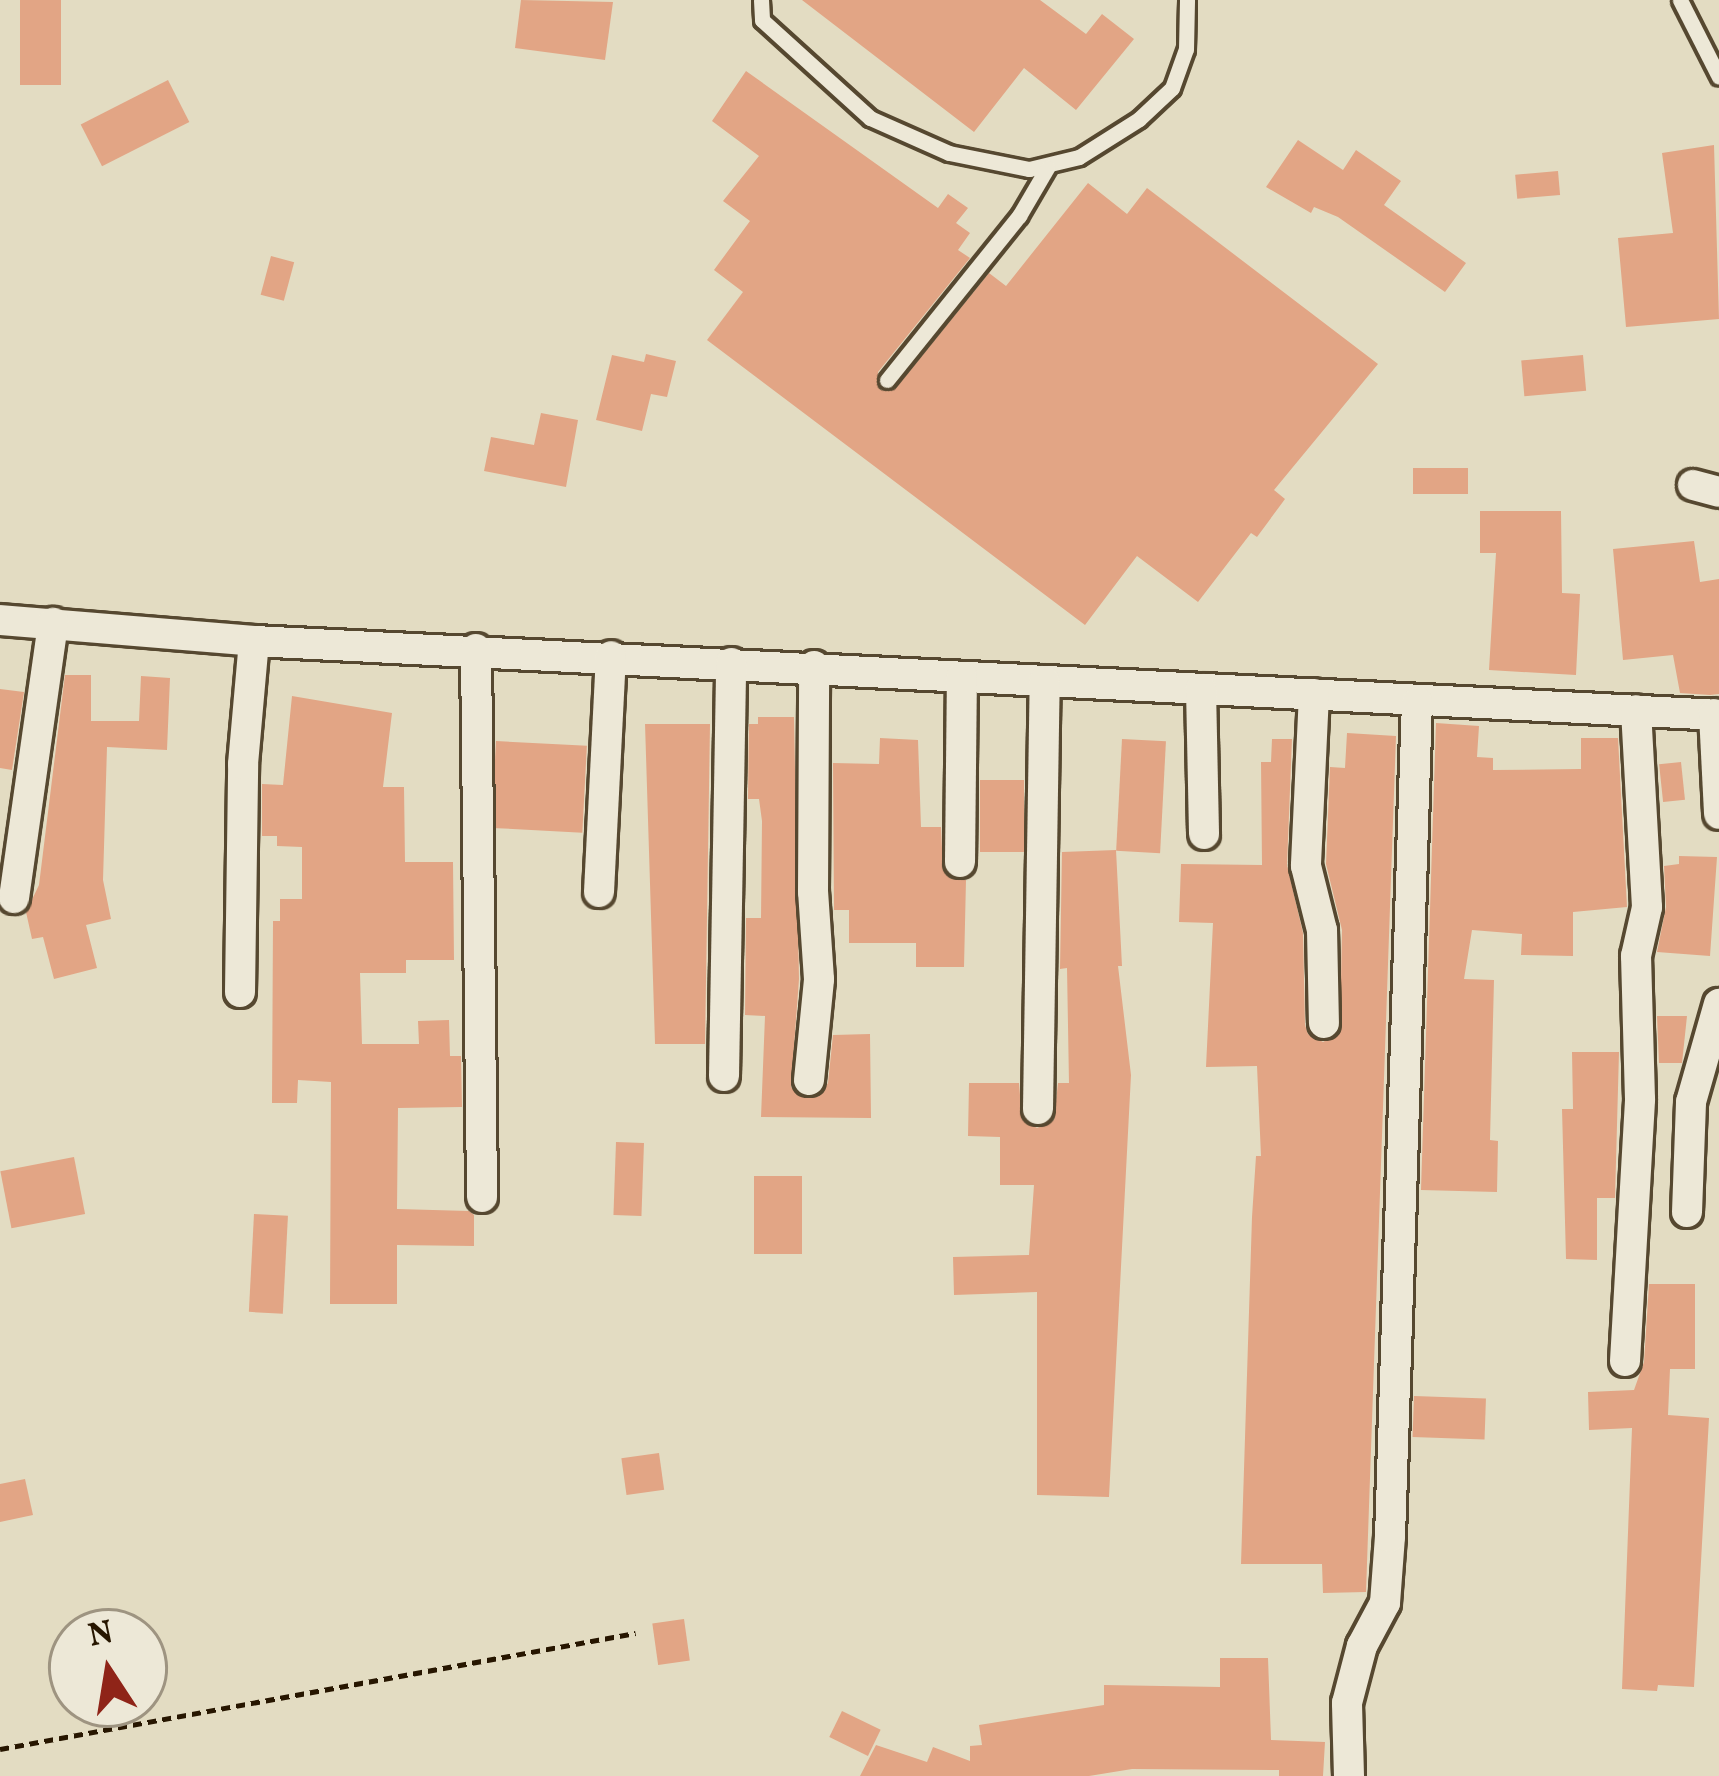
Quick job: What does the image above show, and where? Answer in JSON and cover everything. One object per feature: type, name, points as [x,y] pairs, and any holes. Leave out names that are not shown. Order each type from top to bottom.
[{"type":"street","points":[[0,620],[254,641],[1717,714],[1719,814]]},
{"type":"street","points":[[14,898],[52,623]]},
{"type":"street","points":[[239,992],[243,764],[254,641]]},
{"type":"street","points":[[476,649],[482,1197]]},
{"type":"street","points":[[599,892],[611,656]]},
{"type":"street","points":[[724,1076],[731,663]]},
{"type":"street","points":[[808,1080],[819,979],[813,892],[814,666]]},
{"type":"street","points":[[960,862],[962,677]]},
{"type":"street","points":[[1038,1109],[1045,680]]},
{"type":"street","points":[[1201,689],[1204,835]]},
{"type":"street","points":[[1315,694],[1306,866],[1322,930],[1324,1023]]},
{"type":"street","points":[[1349,1776],[1347,1703],[1362,1646],[1385,1603],[1390,1537],[1417,702]]},
{"type":"street","points":[[1624,1361],[1640,1099],[1636,956],[1647,907],[1636,710]]},
{"type":"street","points":[[1687,1212],[1691,1102],[1719,1004]]},
{"type":"lane","points":[[761,0],[762,20],[870,118],[949,153],[1047,168],[1079,157],[1139,119],[1172,88],[1186,49],[1187,0]]},
{"type":"lane","points":[[1680,0],[1719,77]]},
{"type":"lane","points":[[887,380],[1019,216],[1047,168]]},
{"type":"path","points":[[0,1750],[635,1633]]},
{"type":"building","points":[[20,0],[61,0],[61,85],[20,85]]},
{"type":"building","points":[[521,0],[613,2],[605,60],[515,48]]},
{"type":"building","points":[[802,0],[1040,0],[1086,34],[1102,14],[1134,39],[1076,110],[1024,68],[974,132]]},
{"type":"building","points":[[746,71],[938,208],[948,194],[968,208],[956,223],[970,233],[958,250],[970,258],[878,372],[880,390],[896,388],[989,273],[1006,286],[1088,183],[1127,214],[1147,188],[1378,364],[1274,490],[1285,499],[1257,537],[1251,533],[1198,602],[1137,556],[1085,625],[707,340],[743,292],[714,270],[750,221],[723,201],[759,156],[712,121]]},
{"type":"building","points":[[168,80],[189,122],[102,166],[81,124]]},
{"type":"building","points":[[1298,140],[1343,170],[1356,150],[1401,181],[1384,205],[1466,263],[1445,292],[1338,217],[1314,207],[1311,213],[1266,187]]},
{"type":"building","points":[[1714,145],[1719,319],[1626,327],[1618,238],[1673,233],[1662,153]]},
{"type":"building","points":[[1558,171],[1560,195],[1517,199],[1515,175]]},
{"type":"building","points":[[271,256],[294,262],[284,301],[261,295]]},
{"type":"building","points":[[646,354],[676,361],[667,397],[651,394],[642,431],[596,420],[612,355],[644,362]]},
{"type":"building","points":[[1583,355],[1586,391],[1524,396],[1521,360]]},
{"type":"building","points":[[541,413],[578,420],[566,487],[484,471],[491,437],[534,445]]},
{"type":"building","points":[[1413,468],[1468,468],[1468,494],[1413,494]]},
{"type":"building","points":[[1480,511],[1561,511],[1562,593],[1580,594],[1576,675],[1489,670],[1496,553],[1480,553]]},
{"type":"building","points":[[1694,541],[1700,582],[1719,579],[1719,694],[1680,693],[1673,655],[1623,660],[1613,549]]},
{"type":"building","points":[[65,675],[91,675],[91,721],[139,721],[141,676],[170,678],[167,750],[107,747],[103,880],[111,919],[86,925],[97,968],[54,979],[43,937],[32,939],[26,912],[39,885]]},
{"type":"building","points":[[0,689],[24,692],[12,770],[0,768]]},
{"type":"building","points":[[292,696],[392,713],[383,787],[404,787],[405,862],[453,862],[454,960],[406,960],[406,973],[360,973],[362,1044],[419,1044],[418,1021],[449,1020],[450,1056],[461,1056],[462,1107],[398,1108],[397,1209],[469,1211],[474,1215],[474,1246],[397,1245],[397,1304],[330,1304],[331,1082],[298,1080],[297,1103],[272,1103],[273,921],[280,921],[280,899],[302,899],[302,847],[277,846],[277,836],[262,836],[262,784],[283,785]]},
{"type":"building","points":[[758,717],[794,717],[799,979],[791,1087],[799,1096],[818,1097],[828,1083],[833,1035],[870,1034],[871,1118],[761,1117],[765,1016],[745,1015],[746,918],[761,918],[762,821],[759,799],[748,799],[749,724],[758,724]]},
{"type":"building","points":[[1436,723],[1479,726],[1477,757],[1493,758],[1493,770],[1581,769],[1581,738],[1618,738],[1627,907],[1573,912],[1573,956],[1521,955],[1522,934],[1472,930],[1464,979],[1494,980],[1490,1140],[1498,1141],[1497,1192],[1421,1190]]},
{"type":"building","points":[[645,724],[710,724],[705,1044],[655,1044]]},
{"type":"building","points":[[1347,733],[1396,736],[1366,1592],[1323,1593],[1322,1564],[1241,1564],[1252,1217],[1256,1156],[1261,1156],[1257,1066],[1206,1067],[1213,923],[1179,922],[1181,864],[1262,865],[1261,762],[1271,762],[1272,739],[1292,739],[1287,865],[1303,933],[1305,1025],[1308,1034],[1323,1042],[1340,1033],[1342,930],[1326,864],[1330,767],[1345,768]]},
{"type":"building","points":[[880,738],[918,740],[921,827],[941,827],[943,870],[951,879],[966,880],[964,967],[916,967],[916,943],[849,943],[849,910],[834,910],[833,763],[879,764]]},
{"type":"building","points":[[1122,739],[1166,741],[1160,853],[1116,851]]},
{"type":"building","points":[[496,741],[587,746],[582,833],[491,828]]},
{"type":"building","points":[[1681,762],[1685,800],[1663,802],[1659,764]]},
{"type":"building","points":[[980,780],[1024,780],[1024,852],[980,852]]},
{"type":"building","points":[[1116,850],[1122,966],[1118,966],[1131,1075],[1109,1497],[1037,1495],[1037,1292],[954,1295],[953,1257],[1029,1255],[1034,1185],[1000,1185],[1000,1137],[968,1136],[969,1083],[1019,1083],[1022,1119],[1037,1128],[1054,1120],[1058,1083],[1069,1083],[1067,968],[1060,969],[1062,852]]},
{"type":"building","points":[[1679,856],[1717,857],[1710,956],[1657,952],[1666,907],[1664,866],[1679,864]]},
{"type":"building","points":[[1657,1016],[1687,1016],[1682,1063],[1659,1063]]},
{"type":"building","points":[[1572,1052],[1619,1052],[1615,1198],[1597,1198],[1597,1260],[1566,1259],[1562,1109],[1573,1109]]},
{"type":"building","points":[[616,1142],[644,1143],[641,1216],[613,1215]]},
{"type":"building","points":[[74,1157],[85,1214],[11,1228],[0,1171]]},
{"type":"building","points":[[754,1176],[802,1176],[802,1254],[754,1254]]},
{"type":"building","points":[[254,1214],[288,1216],[283,1314],[249,1312]]},
{"type":"building","points":[[1649,1284],[1695,1284],[1695,1369],[1670,1369],[1668,1415],[1709,1418],[1694,1687],[1658,1685],[1657,1691],[1622,1689],[1632,1428],[1589,1430],[1588,1392],[1634,1390],[1644,1362]]},
{"type":"building","points":[[1414,1396],[1486,1399],[1485,1439],[1413,1437]]},
{"type":"building","points":[[659,1453],[664,1490],[627,1495],[621,1458]]},
{"type":"building","points":[[25,1479],[33,1515],[0,1522],[0,1484]]},
{"type":"building","points":[[684,1619],[690,1661],[658,1665],[652,1623]]},
{"type":"building","points":[[1220,1658],[1268,1658],[1271,1740],[1325,1742],[1323,1776],[1279,1776],[1279,1770],[1132,1769],[1089,1776],[860,1776],[876,1745],[927,1762],[933,1747],[970,1761],[970,1746],[982,1745],[979,1725],[1104,1705],[1104,1685],[1220,1687]]},
{"type":"building","points":[[842,1711],[881,1730],[868,1756],[829,1737]]}]
